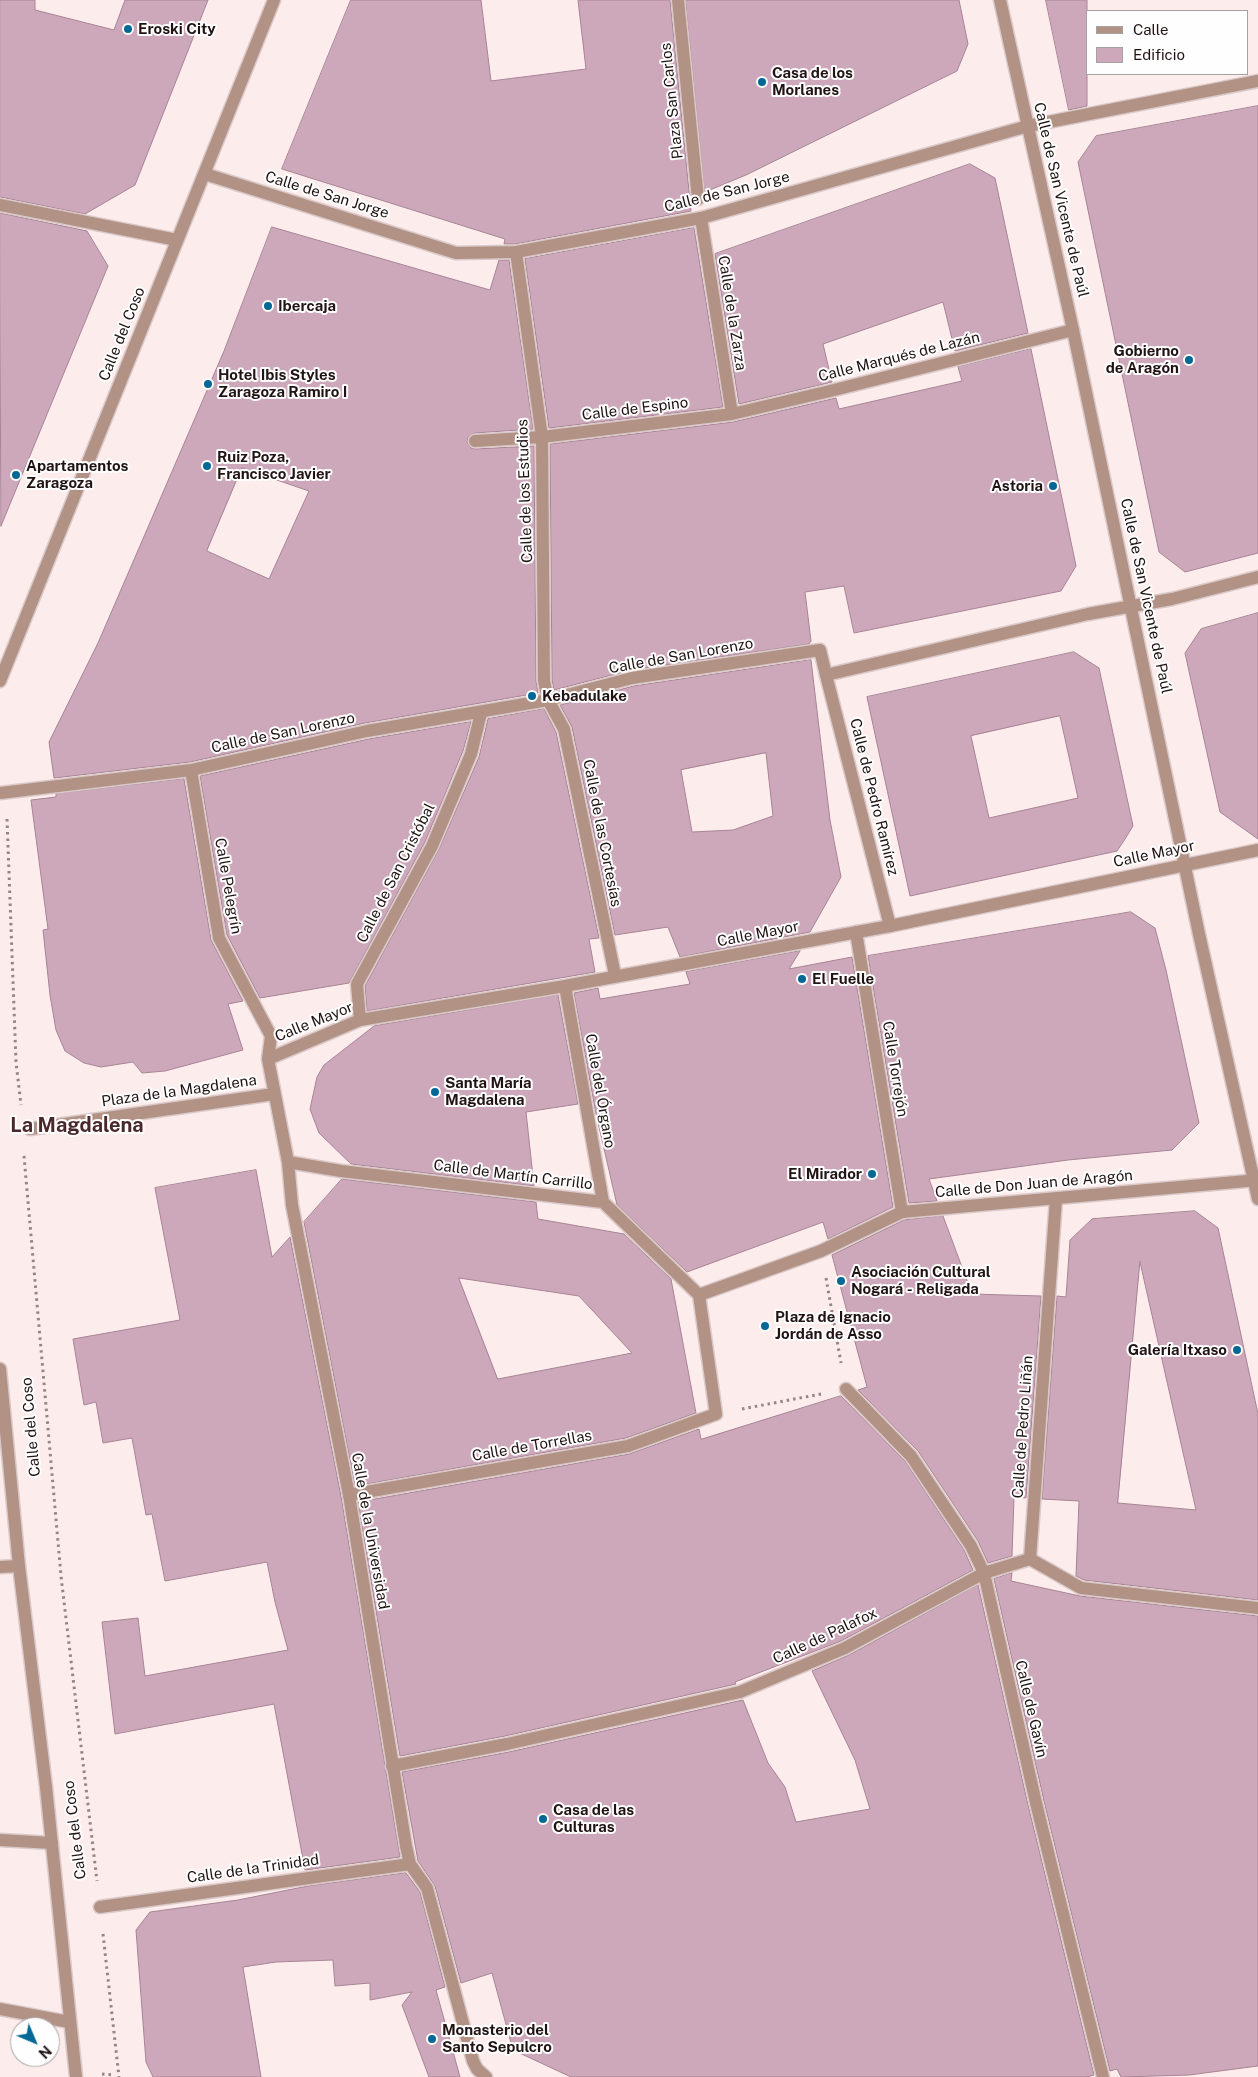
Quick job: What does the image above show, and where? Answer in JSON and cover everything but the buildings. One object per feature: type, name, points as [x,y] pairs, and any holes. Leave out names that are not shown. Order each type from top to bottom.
[{"type":"street","name":"Calle del Coso","points":[[0,681],[274,0]]},
{"type":"street","name":"Plaza San Carlos","points":[[678,0],[698,199]]},
{"type":"street","name":"Calle de San Vicente de Paúl","points":[[1000,0],[1074,330],[1185,864],[1256,1180],[1258,1199]]},
{"type":"street","name":"Calle de San Jorge","points":[[205,174],[456,253],[516,252],[701,218],[1028,126],[1258,81]]},
{"type":"street","points":[[0,205],[177,240]]},
{"type":"street","name":"Calle de la Zarza","points":[[701,218],[732,414]]},
{"type":"street","name":"Calle de los Estudios","points":[[516,252],[542,437],[544,682],[548,700]]},
{"type":"street","name":"Calle Marqués de Lazán","points":[[732,414],[1074,330]]},
{"type":"street","name":"Calle de Espino","points":[[475,441],[542,437],[732,414]]},
{"type":"street","points":[[826,675],[1088,614],[1172,599],[1258,577]]},
{"type":"street","name":"Calle de San Lorenzo","points":[[4,792],[191,770],[367,732],[548,700],[632,678],[820,650],[826,675]]},
{"type":"street","name":"Calle de Pedro Ramírez","points":[[826,675],[890,926]]},
{"type":"street","name":"Calle de las Cortesías","points":[[548,700],[564,729],[614,975]]},
{"type":"street","name":"Calle de San Cristóbal","points":[[360,1020],[357,984],[432,846],[471,754],[480,713]]},
{"type":"street","name":"Calle Pelegrín","points":[[191,770],[219,938],[271,1036],[268,1059],[288,1162],[292,1205]]},
{"type":"street","name":"Calle Mayor","points":[[268,1059],[360,1020],[566,986],[614,975],[890,926],[1258,850]]},
{"type":"street","name":"Calle Torrejón","points":[[856,932],[902,1212]]},
{"type":"street","name":"Calle del Órgano","points":[[566,986],[603,1202]]},
{"type":"street","name":"Plaza de la Magdalena","points":[[30,1129],[274,1094]]},
{"type":"street","name":"Calle de Martín Carrillo","points":[[288,1162],[350,1172],[603,1202],[699,1295]]},
{"type":"street","name":"Calle de Don Juan de Aragón","points":[[821,1251],[902,1212],[1256,1180]]},
{"type":"street","name":"Calle de Pedro Liñán","points":[[1030,1559],[1056,1199]]},
{"type":"street","name":"Calle de la Universidad","points":[[292,1205],[349,1495],[392,1766],[410,1864]]},
{"type":"street","points":[[716,1414],[699,1295],[821,1251]]},
{"type":"street","name":"Calle del Coso","points":[[0,1369],[19,1566],[52,1843],[76,2077]]},
{"type":"street","name":"Calle de Gavín","points":[[846,1389],[911,1456],[971,1546],[984,1573],[1036,1803],[1103,2077]]},
{"type":"street","name":"Calle de Torrellas","points":[[349,1495],[628,1446],[716,1414]]},
{"type":"street","points":[[1030,1559],[1081,1588],[1258,1608]]},
{"type":"street","name":"Calle de Palafox","points":[[392,1766],[508,1744],[740,1692],[845,1648],[984,1573],[1030,1559]]},
{"type":"street","points":[[0,1567],[19,1566]]},
{"type":"street","points":[[0,1840],[52,1843]]},
{"type":"street","points":[[410,1864],[427,1888],[473,2061],[477,2069],[486,2077]]},
{"type":"street","name":"Calle de la Trinidad","points":[[100,1907],[410,1864]]},
{"type":"street","points":[[0,2009],[69,2022]]},
{"type":"path","points":[[4,792],[16,1062],[21,1112]]},
{"type":"path","name":"Calle del Coso","points":[[24,1148],[27,1212],[61,1576],[119,2077]]},
{"type":"path","points":[[716,1414],[846,1389],[821,1251]]},
{"type":"place","name":"Eroski City","points":[[128,29]]},
{"type":"place","name":"Casa de los Morlanes","points":[[762,82]]},
{"type":"place","name":"Ibercaja","points":[[268,306]]},
{"type":"place","name":"Gobierno de Aragón","points":[[1189,360]]},
{"type":"place","name":"Hotel Ibis Styles Zaragoza Ramiro I","points":[[208,384]]},
{"type":"place","name":"Ruiz Poza, Francisco Javier","points":[[207,466]]},
{"type":"place","name":"Apartamentos Zaragoza","points":[[16,475]]},
{"type":"place","name":"Astoria","points":[[1053,486]]},
{"type":"place","name":"Kebadulake","points":[[532,696]]},
{"type":"place","name":"El Fuelle","points":[[802,979]]},
{"type":"place","name":"Santa María Magdalena","points":[[435,1092]]},
{"type":"place","name":"El Mirador","points":[[872,1174]]},
{"type":"place","name":"Asociación Cultural Nogará - Religada","points":[[841,1281]]},
{"type":"place","name":"Plaza de Ignacio Jordán de Asso","points":[[765,1326]]},
{"type":"place","name":"Galería Itxaso","points":[[1237,1350]]},
{"type":"place","name":"Casa de las Culturas","points":[[543,1819]]},
{"type":"place","name":"Monasterio del Santo Sepulcro","points":[[432,2039]]},
{"type":"district","name":"La Magdalena","points":[[77,1126]]}]
